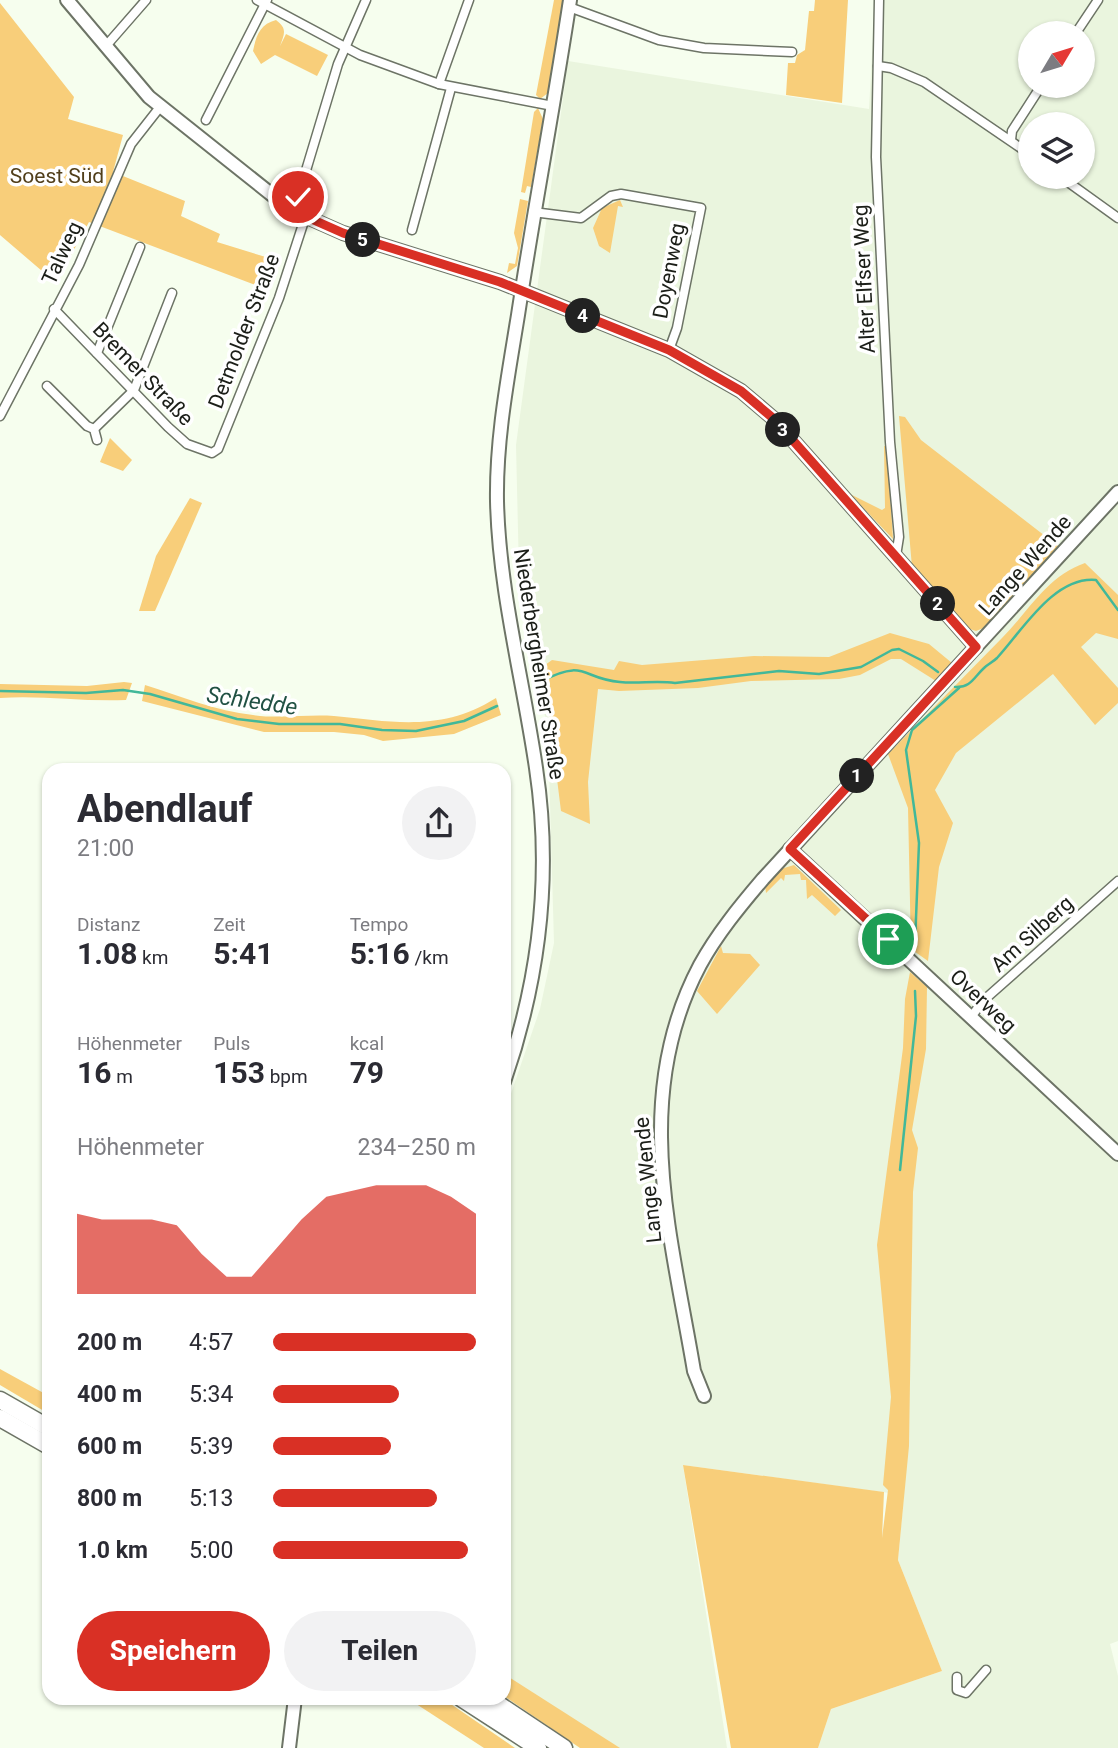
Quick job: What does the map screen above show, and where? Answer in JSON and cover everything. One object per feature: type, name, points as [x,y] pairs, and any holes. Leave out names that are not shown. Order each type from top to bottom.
[{"type":"highway","points":[[0,1393],[15,1425]]},
{"type":"highway","points":[[0,1400],[15,1425]]},
{"type":"highway","points":[[0,1418],[42,1442]]},
{"type":"highway","points":[[15,1425],[42,1427]]},
{"type":"highway","points":[[472,1705],[538,1748]]},
{"type":"highway","points":[[500,1705],[564,1748]]},
{"type":"street","points":[[67,0],[105,47],[160,107],[291,210],[343,233],[521,290],[669,350],[741,391],[774,419],[976,647]]},
{"type":"street","points":[[105,47],[146,0]]},
{"type":"street","points":[[291,210],[298,197],[345,47],[366,0]]},
{"type":"street","points":[[439,83],[469,0]]},
{"type":"street","name":"Alter Elfser Weg","points":[[879,0],[876,157],[890,442],[899,537],[895,556]]},
{"type":"street","points":[[1084,21],[1098,0]]},
{"type":"street","points":[[206,120],[263,1],[345,47],[451,88],[552,106]]},
{"type":"street","points":[[570,4],[659,40],[704,48],[792,52]]},
{"type":"street","name":"Niederbergheimer Straße","points":[[511,1058],[531,988],[542,900],[542,821],[537,768],[503,579],[497,502],[502,410],[533,212],[570,4]]},
{"type":"street","points":[[878,66],[924,82],[1001,137],[1018,145]]},
{"type":"street","points":[[412,230],[451,88]]},
{"type":"street","points":[[1011,140],[1012,131],[1033,98]]},
{"type":"street","name":"Talweg","points":[[0,416],[79,265],[131,144],[160,107]]},
{"type":"street","points":[[1078,189],[1118,218]]},
{"type":"street","name":"Doyenweg","points":[[533,212],[581,218],[606,199],[621,194],[701,208],[677,328],[669,350]]},
{"type":"street","name":"Detmolder Straße","points":[[212,453],[218,449],[278,298],[305,218]]},
{"type":"street","points":[[97,353],[103,345],[140,247]]},
{"type":"street","points":[[94,429],[134,390],[172,293]]},
{"type":"street","name":"Bremer Straße","points":[[54,310],[187,444],[212,453]]},
{"type":"street","points":[[47,386],[87,426],[94,429]]},
{"type":"street","points":[[94,429],[97,440]]},
{"type":"street","name":"Lange Wende","points":[[704,1396],[694,1371],[665,1203],[660,1156],[662,1082],[671,1039],[699,967],[736,911],[790,849],[1118,492]]},
{"type":"street","name":"Overweg","points":[[790,849],[1118,1154]]},
{"type":"street","name":"Am Silberg","points":[[971,1017],[984,1000],[1118,881]]},
{"type":"street","points":[[957,1677],[957,1690],[965,1693],[986,1670]]},
{"type":"street","points":[[289,1748],[294,1705]]},
{"type":"shaded area","points":[[875,0],[1118,0],[1118,1641],[1110,1644],[1118,1676],[1118,1748],[818,1748],[831,1709],[942,1671],[898,1560],[904,1495],[683,1465],[727,1748],[616,1748],[511,1680],[511,1094],[540,1009],[554,943],[548,733],[519,573],[516,445],[568,61],[869,109]]},
{"type":"green space","points":[[554,0],[564,0],[548,93],[540,99],[536,95]]},
{"type":"green space","points":[[815,0],[848,0],[842,103],[786,95],[788,63],[795,63],[797,55],[805,50],[809,11],[814,11]]},
{"type":"green space","name":"Soest Süd","points":[[0,3],[74,97],[68,119],[123,135],[113,172],[185,201],[181,216],[220,234],[217,242],[272,259],[263,288],[89,222],[56,283],[0,235]]},
{"type":"green space","points":[[276,20],[284,29],[280,46],[286,34],[328,55],[317,76],[275,55],[261,64],[253,51],[256,40],[262,28]]},
{"type":"green space","points":[[538,108],[543,119],[531,187],[527,186],[525,193],[521,192],[534,112]]},
{"type":"green space","points":[[520,199],[528,201],[517,266],[507,273],[509,263],[515,264],[518,248],[514,233]]},
{"type":"green space","points":[[620,200],[623,207],[618,206],[610,253],[599,246],[593,228],[602,208]]},
{"type":"green space","points":[[899,416],[905,417],[921,440],[1058,546],[986,627],[976,631],[967,628],[912,567]]},
{"type":"green space","points":[[110,438],[132,460],[123,471],[100,462]]},
{"type":"green space","points":[[884,446],[887,447],[893,539],[850,494],[882,510],[885,508]]},
{"type":"green space","points":[[190,498],[202,503],[155,611],[139,611],[156,556]]},
{"type":"green space","points":[[1085,563],[1118,595],[1118,639],[1096,633],[1081,647],[1118,688],[1118,703],[1095,725],[1053,674],[956,753],[935,790],[953,823],[939,867],[928,961],[911,949],[908,808],[888,754],[1002,638],[1049,585]]},
{"type":"green space","points":[[890,633],[929,644],[952,663],[936,681],[901,659],[891,659],[860,675],[839,679],[751,681],[698,688],[619,691],[598,689],[588,782],[590,824],[561,811],[546,691],[538,670],[552,660],[614,670],[619,661],[642,665],[754,656],[829,657]]},
{"type":"green space","points":[[132,683],[126,700],[0,698],[0,684],[87,686]]},
{"type":"green space","points":[[145,685],[212,707],[263,716],[324,716],[417,722],[456,716],[496,698],[501,715],[454,734],[383,741],[364,735],[334,732],[264,732],[142,701]]},
{"type":"green space","points":[[794,865],[841,910],[835,916],[812,895],[807,899],[806,880],[801,880],[800,874],[785,875],[784,881],[781,878],[766,893],[765,885],[781,869]]},
{"type":"green space","points":[[721,946],[723,953],[750,954],[760,965],[717,1014],[697,991]]},
{"type":"green space","points":[[910,972],[927,987],[926,1049],[912,1130],[918,1148],[913,1192],[909,1446],[898,1560],[942,1671],[831,1709],[818,1748],[731,1748],[683,1465],[884,1492],[882,1538],[888,1490],[883,1485],[891,1397],[877,1245],[903,1048],[905,999]]},
{"type":"green space","points":[[0,1369],[42,1392],[42,1410],[0,1385]]},
{"type":"green space","points":[[511,1678],[620,1748],[580,1748],[511,1701]]},
{"type":"green space","points":[[418,1705],[452,1705],[515,1748],[484,1748]]},
{"type":"waterway","name":"Schledde","points":[[955,687],[965,686],[972,681],[997,658],[1040,607],[1066,587],[1081,581],[1096,580],[1118,610]]},
{"type":"waterway","name":"Schledde","points":[[542,681],[556,674],[576,670],[608,680],[675,683],[779,671],[819,674],[861,667],[899,649],[938,672]]},
{"type":"waterway","points":[[915,943],[919,843],[906,750],[912,730],[959,688]]},
{"type":"waterway","name":"Schledde","points":[[0,691],[86,693],[123,690],[150,694],[237,719],[279,724],[340,724],[382,730],[416,731],[464,721],[497,706]]},
{"type":"waterway","points":[[900,1170],[916,1016],[915,991]]},
{"type":"route","points":[[298,197],[291,210],[324,227],[500,282],[669,350],[741,391],[774,419],[863,523],[976,647],[790,849],[888,939]]}]
